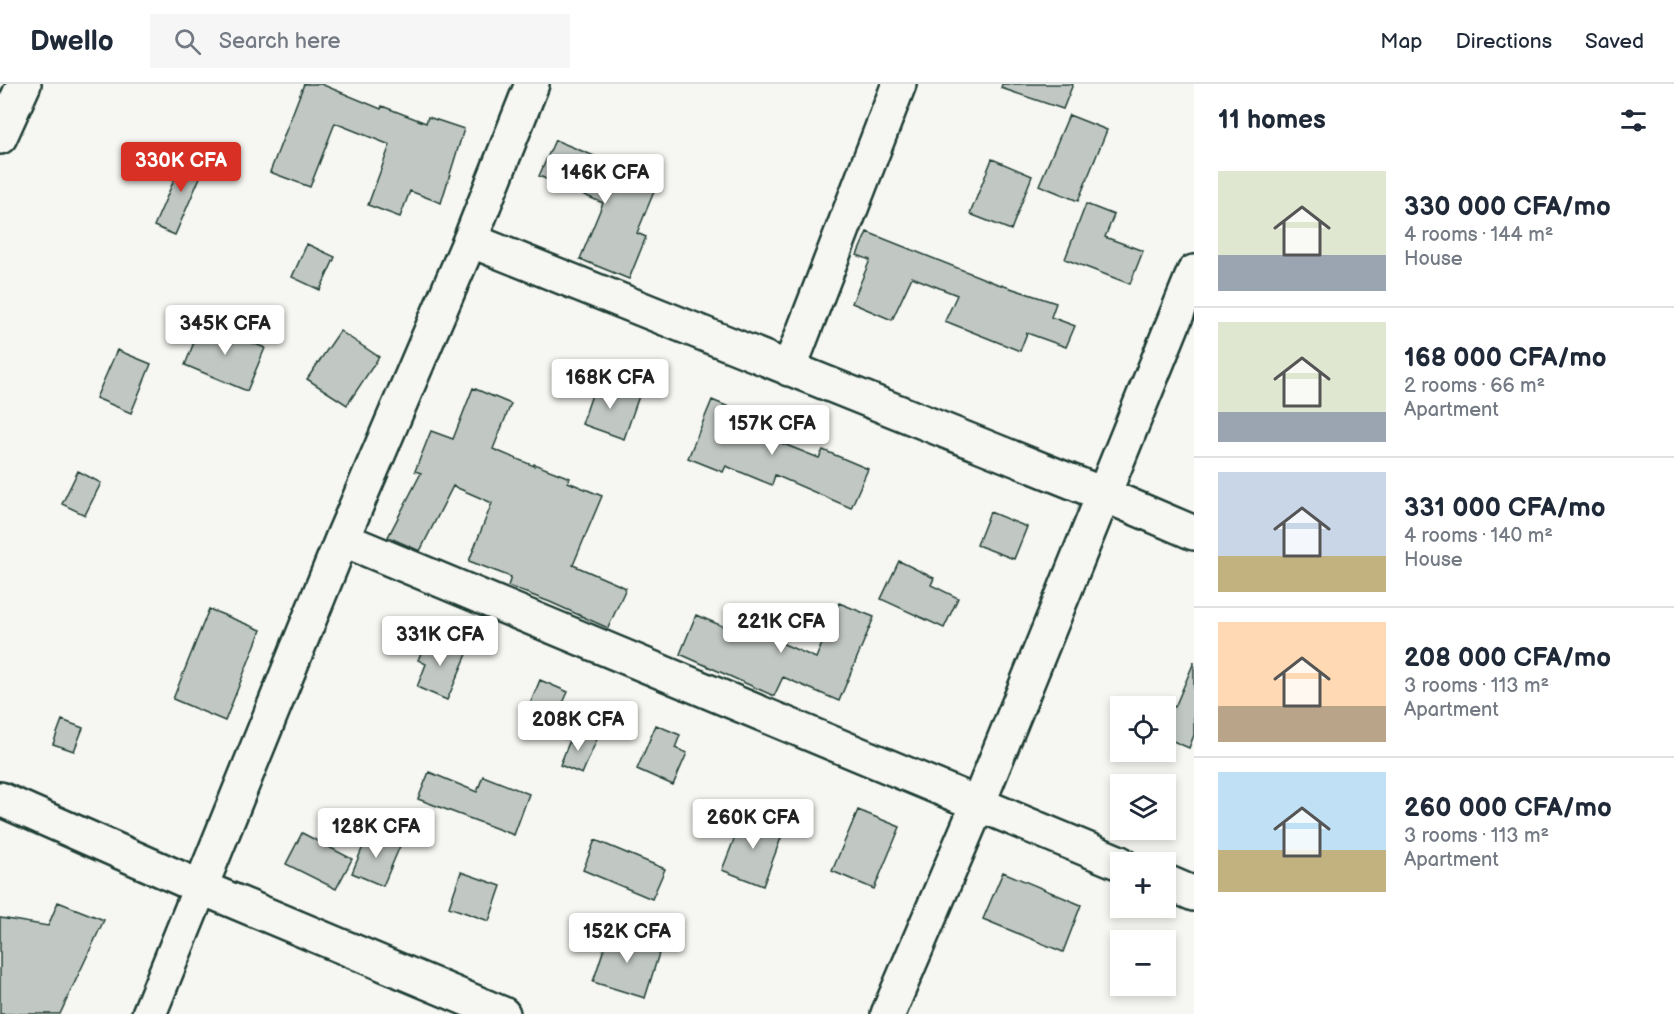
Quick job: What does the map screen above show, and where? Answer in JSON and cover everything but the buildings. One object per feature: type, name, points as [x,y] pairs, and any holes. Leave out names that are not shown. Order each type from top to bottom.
[{"type":"street","points":[[0,137],[24,84]]},
{"type":"street","points":[[149,1014],[342,539],[470,240],[532,84]]},
{"type":"street","points":[[789,369],[899,84]]},
{"type":"street","points":[[470,240],[1105,495],[1194,533]]},
{"type":"street","points":[[888,1014],[978,804],[1194,272]]},
{"type":"street","points":[[342,539],[1110,859]]},
{"type":"street","points":[[0,799],[200,887],[503,1014]]},
{"type":"street","points":[[1176,886],[1194,894]]}]
